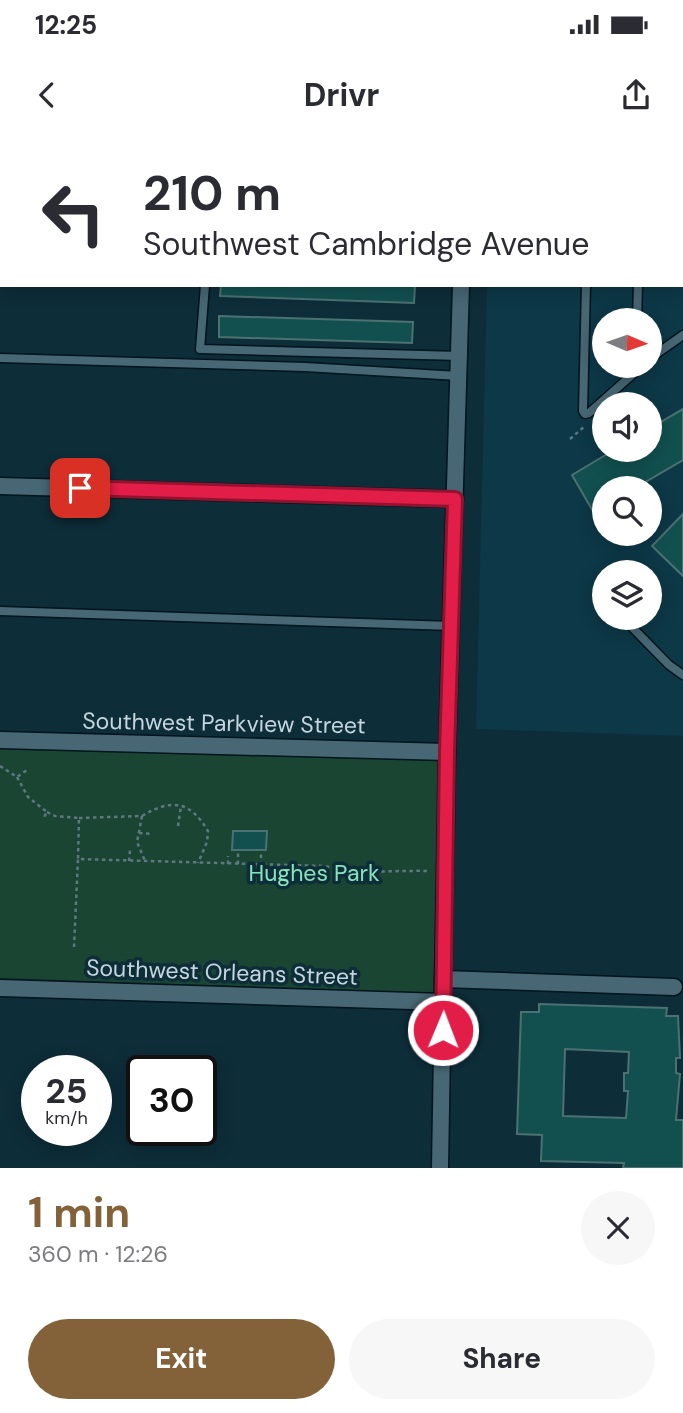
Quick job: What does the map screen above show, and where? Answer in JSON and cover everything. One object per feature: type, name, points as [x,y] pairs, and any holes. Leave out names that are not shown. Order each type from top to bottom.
[{"type":"street","points":[[440,1168],[447,752],[461,287]]},
{"type":"street","points":[[0,486],[455,499]]},
{"type":"street","name":"Southwest Parkview Street","points":[[0,740],[447,752]]},
{"type":"street","points":[[443,979],[674,987]]},
{"type":"street","name":"Southwest Orleans Street","points":[[0,988],[443,1002]]},
{"type":"lane","points":[[205,287],[200,349],[460,356]]},
{"type":"lane","points":[[586,287],[585,414],[627,378]]},
{"type":"lane","points":[[637,308],[638,287]]},
{"type":"lane","points":[[662,350],[683,335]]},
{"type":"lane","points":[[0,358],[305,367],[459,376]]},
{"type":"lane","points":[[0,611],[452,626]]},
{"type":"lane","points":[[635,630],[669,665],[683,675]]},
{"type":"path","points":[[0,766],[17,777],[28,797],[55,816],[142,816],[158,806],[171,803],[192,811],[208,831],[207,842],[198,863]]},
{"type":"path","points":[[17,777],[27,770]]},
{"type":"path","points":[[178,826],[181,806]]},
{"type":"path","points":[[43,819],[47,812]]},
{"type":"path","points":[[142,816],[137,842],[145,861]]},
{"type":"path","points":[[74,947],[79,818]]},
{"type":"path","points":[[139,833],[153,834]]},
{"type":"path","points":[[130,850],[130,861]]},
{"type":"path","points":[[238,851],[238,864]]},
{"type":"path","points":[[261,851],[261,865]]},
{"type":"path","points":[[228,856],[228,864]]},
{"type":"path","points":[[78,859],[325,866],[356,872],[427,871],[428,864]]},
{"type":"shaded area","points":[[487,287],[683,287],[683,736],[476,729]]},
{"type":"green space","name":"Hughes Park","points":[[0,749],[439,760],[433,993],[0,978]]},
{"type":"building","points":[[221,287],[415,287],[414,303],[220,296]]},
{"type":"building","points":[[219,316],[413,322],[412,343],[219,337]]},
{"type":"building","points":[[683,409],[683,460],[656,476],[592,476],[592,510],[572,475],[594,462],[662,462],[662,421]]},
{"type":"building","points":[[683,514],[683,576],[652,546],[662,546],[662,536]]},
{"type":"building","points":[[233,831],[267,831],[266,850],[232,850]]},
{"type":"building","points":[[539,1004],[667,1008],[666,1016],[678,1016],[680,1058],[676,1058],[676,1073],[680,1074],[676,1120],[683,1120],[683,1168],[623,1168],[624,1163],[541,1161],[542,1135],[517,1134],[521,1012],[539,1012]],"holes":[[[565,1049],[629,1052],[628,1073],[624,1073],[624,1091],[628,1091],[626,1118],[563,1116]]]},
{"type":"route","points":[[80,488],[455,499],[447,752],[443,1030]]}]
